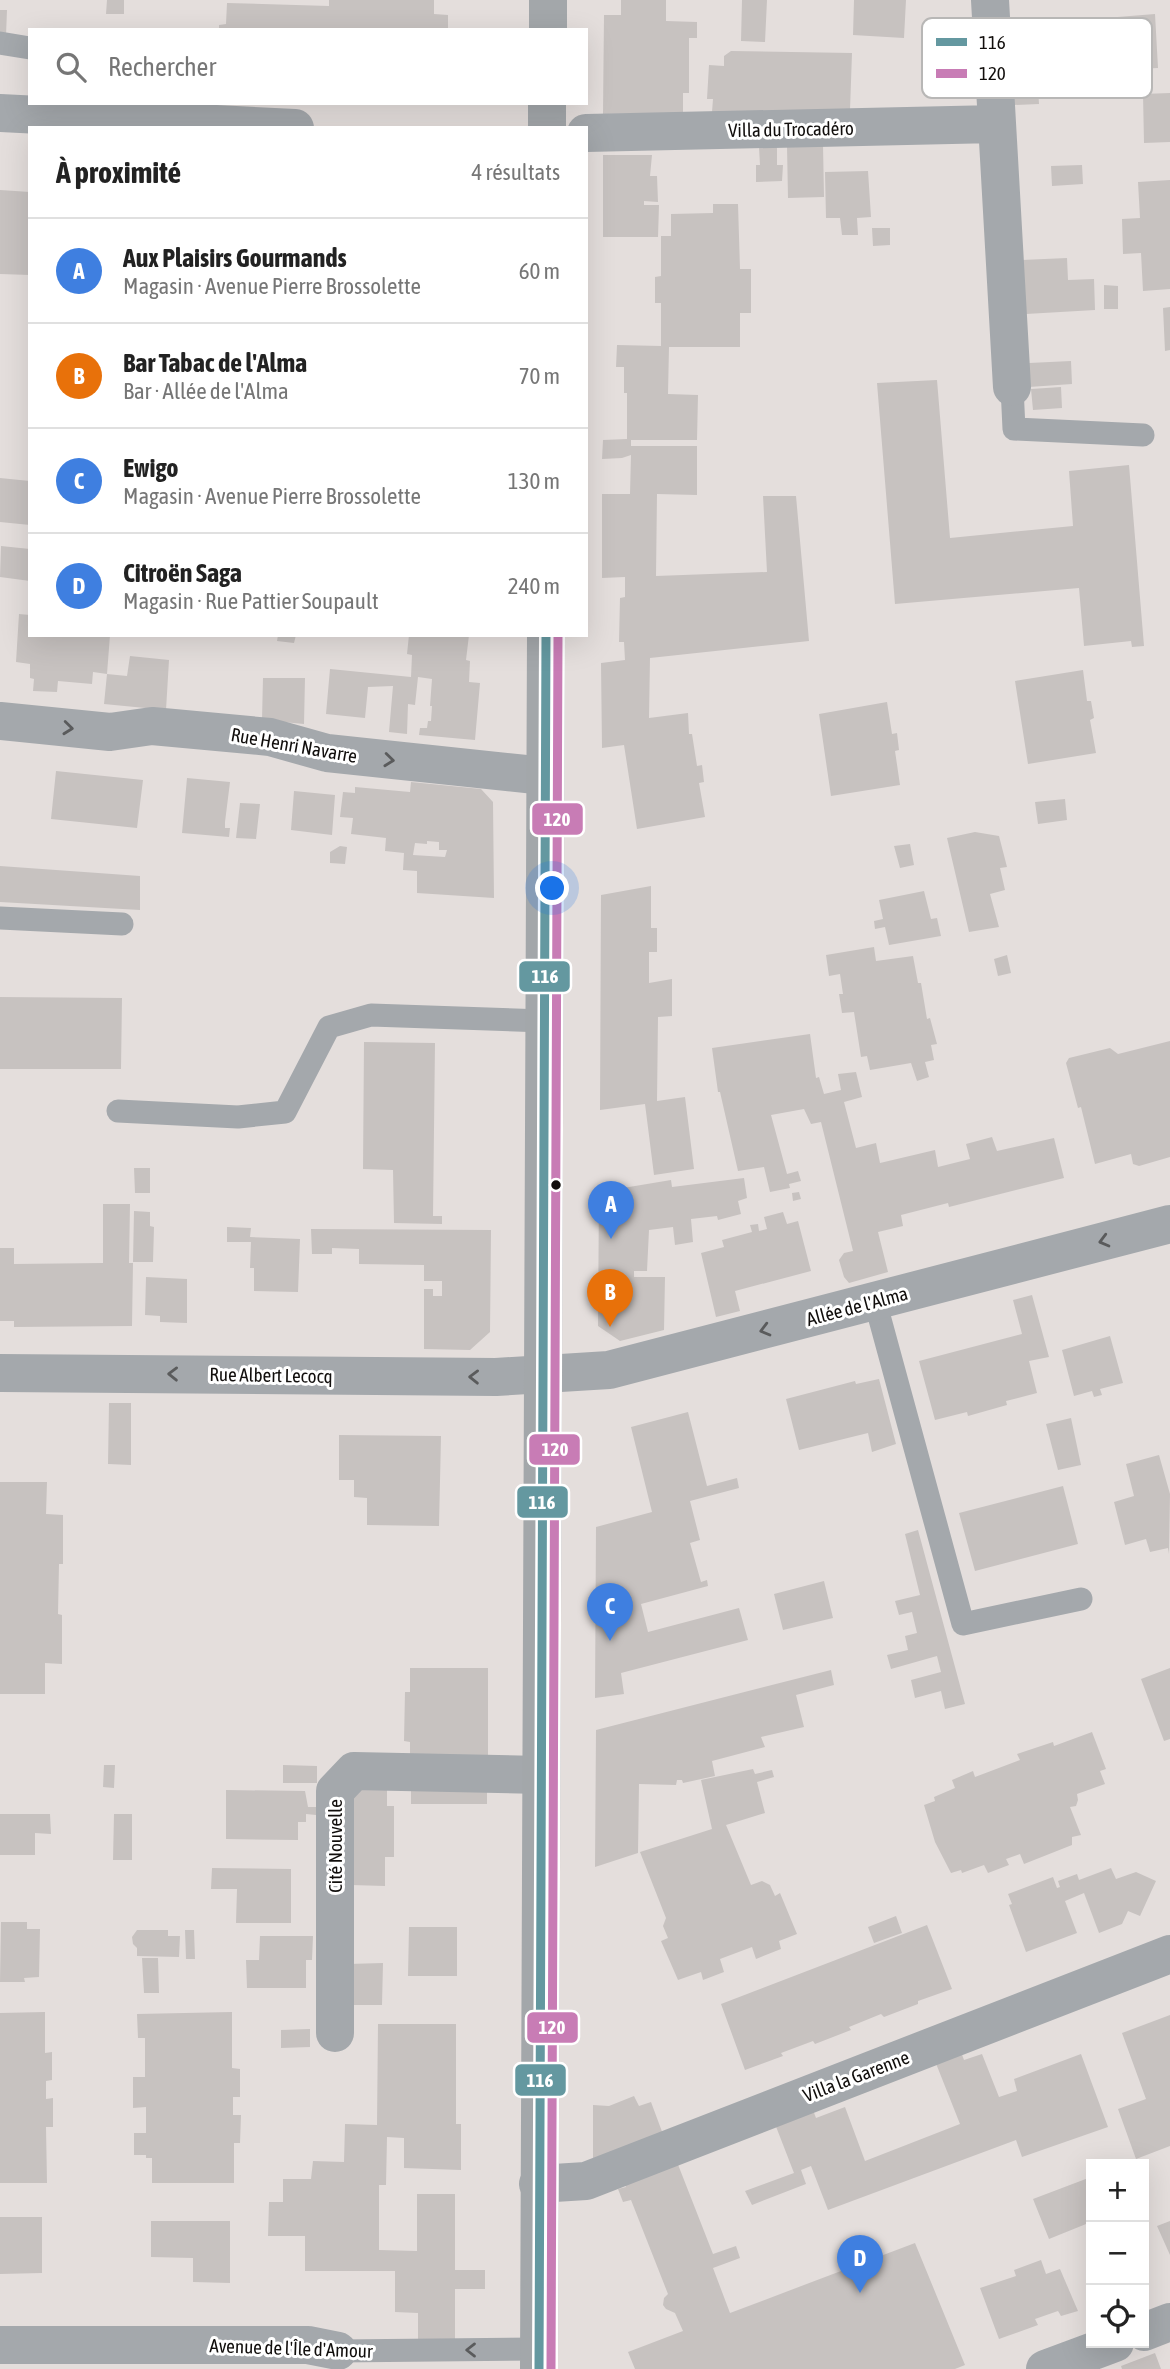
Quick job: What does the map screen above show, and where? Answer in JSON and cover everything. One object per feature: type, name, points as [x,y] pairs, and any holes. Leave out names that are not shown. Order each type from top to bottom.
[{"type":"main road","points":[[548,0],[548,28]]},
{"type":"main road","points":[[547,105],[547,126]]},
{"type":"main road","points":[[539,2359],[546,637]]},
{"type":"street","points":[[990,0],[991,18]]},
{"type":"street","points":[[995,98],[1012,387]]},
{"type":"street","points":[[0,113],[165,112],[279,126]]},
{"type":"street","name":"Villa du Trocadéro","points":[[588,133],[996,124]]},
{"type":"street","name":"Rue Henri Navarre","points":[[0,721],[110,732],[152,726],[270,737],[327,753],[545,776]]},
{"type":"street","name":"Allée de l'Alma","points":[[543,1376],[610,1370],[1170,1224]]},
{"type":"street","name":"Rue Albert Lecocq","points":[[0,1373],[543,1376]]},
{"type":"street","name":"Cité Nouvelle","points":[[335,2032],[335,1791],[354,1771],[541,1775]]},
{"type":"street","name":"Villa la Garenne","points":[[538,2184],[586,2181],[1170,1954]]},
{"type":"street","points":[[1149,2330],[1170,2322]]},
{"type":"street","name":"Avenue de l'Île d'Amour","points":[[0,2345],[308,2345],[338,2351]]},
{"type":"street","points":[[1045,2369],[1102,2348]]},
{"type":"lane","points":[[0,43],[28,48]]},
{"type":"lane","points":[[1012,387],[1014,429],[1143,435]]},
{"type":"lane","points":[[0,918],[122,924]]},
{"type":"lane","points":[[118,1111],[238,1117],[285,1112],[329,1027],[371,1015],[544,1021]]},
{"type":"lane","points":[[875,1301],[963,1624],[1082,1599]]},
{"type":"lane","name":"Avenue de l'Île d'Amour","points":[[338,2351],[539,2359]]},
{"type":"building","points":[[107,0],[124,0],[124,14],[106,14]]},
{"type":"building","points":[[329,0],[434,0],[434,14],[448,15],[448,28],[219,28],[219,25],[226,24],[227,3],[329,6]]},
{"type":"building","points":[[621,0],[666,0],[666,21],[697,22],[697,38],[689,38],[689,93],[683,93],[683,113],[603,114],[604,15],[621,15]]},
{"type":"building","points":[[742,0],[767,0],[765,42],[741,41]]},
{"type":"building","points":[[854,0],[906,0],[904,38],[853,35]]},
{"type":"building","points":[[0,10],[7,10],[6,36],[0,36]]},
{"type":"building","points":[[1155,14],[1158,68],[1152,68],[1152,18],[1105,18]]},
{"type":"building","points":[[731,51],[852,53],[850,110],[712,112],[713,99],[707,99],[709,65],[724,66],[724,56]]},
{"type":"building","points":[[1170,93],[1170,142],[1144,143],[1143,98],[1152,98],[1152,94]]},
{"type":"building","points":[[1013,98],[1039,98],[1039,104],[1013,105]]},
{"type":"building","points":[[823,145],[824,197],[788,198],[787,146]]},
{"type":"building","points":[[777,146],[777,165],[783,165],[782,181],[756,182],[756,165],[760,165],[759,147]]},
{"type":"building","points":[[603,155],[652,155],[650,176],[657,176],[658,202],[644,201],[644,205],[659,205],[658,237],[603,237]]},
{"type":"building","points":[[1082,165],[1083,184],[1052,186],[1051,166]]},
{"type":"building","points":[[868,171],[871,217],[857,218],[858,235],[842,235],[840,218],[826,218],[825,172]]},
{"type":"building","points":[[1170,180],[1170,289],[1143,291],[1141,253],[1123,254],[1122,219],[1140,218],[1138,182]]},
{"type":"building","points":[[0,190],[28,192],[28,275],[0,274]]},
{"type":"building","points":[[713,204],[738,204],[740,269],[751,269],[751,313],[740,313],[740,347],[669,347],[668,394],[698,395],[697,440],[631,440],[631,446],[697,446],[697,495],[657,494],[656,576],[767,572],[763,496],[796,496],[809,641],[650,658],[649,718],[688,713],[689,734],[692,734],[697,766],[702,765],[704,782],[699,783],[705,817],[637,829],[624,745],[602,748],[601,663],[625,660],[624,642],[619,642],[620,598],[625,597],[625,577],[602,578],[602,494],[630,494],[631,455],[602,459],[603,440],[627,439],[627,393],[624,393],[624,367],[616,367],[617,345],[661,346],[661,303],[655,303],[655,277],[661,276],[661,236],[671,236],[671,214],[713,213]]},
{"type":"building","points":[[872,228],[890,228],[890,245],[873,246]]},
{"type":"building","points":[[1067,258],[1068,280],[1094,279],[1095,310],[1026,314],[1022,260]]},
{"type":"building","points":[[1104,285],[1118,286],[1118,309],[1104,309]]},
{"type":"building","points":[[1170,307],[1170,350],[1165,351],[1163,308]]},
{"type":"building","points":[[1071,361],[1072,384],[1029,387],[1029,363]]},
{"type":"building","points":[[937,380],[950,538],[1073,526],[1069,471],[1129,465],[1144,646],[1132,647],[1131,641],[1084,646],[1079,588],[895,604],[877,383]]},
{"type":"building","points":[[1061,387],[1062,408],[1033,410],[1031,389]]},
{"type":"building","points":[[0,478],[28,481],[28,525],[0,522]]},
{"type":"building","points":[[1,546],[28,549],[28,581],[0,577]]},
{"type":"building","points":[[19,614],[28,615],[28,637],[110,637],[107,674],[93,672],[92,684],[58,681],[57,692],[33,691],[34,679],[30,678],[30,664],[16,662]]},
{"type":"building","points":[[278,637],[296,637],[294,643],[277,641]]},
{"type":"building","points":[[409,637],[469,637],[466,660],[470,661],[469,682],[480,683],[475,740],[419,735],[420,728],[427,728],[428,721],[431,721],[432,679],[418,677],[415,705],[408,704],[407,734],[389,732],[393,686],[368,687],[365,718],[326,714],[330,669],[411,677],[412,655],[407,654]]},
{"type":"building","points":[[130,656],[169,660],[166,710],[104,704],[107,674],[127,676]]},
{"type":"building","points":[[1083,670],[1087,701],[1091,701],[1094,718],[1090,720],[1096,753],[1028,764],[1015,681]]},
{"type":"building","points":[[263,678],[305,678],[304,724],[262,720]]},
{"type":"building","points":[[887,702],[892,734],[897,733],[899,750],[895,751],[900,785],[831,796],[819,714]]},
{"type":"building","points":[[56,771],[143,780],[137,828],[51,819]]},
{"type":"building","points":[[187,778],[230,782],[225,822],[225,828],[230,828],[229,837],[182,833]]},
{"type":"building","points":[[411,782],[481,789],[493,802],[494,898],[417,893],[417,871],[403,870],[404,853],[385,851],[386,838],[351,834],[353,818],[340,817],[343,792],[355,793],[355,787],[410,792]],"holes":[[[439,842],[439,850],[447,850],[445,857],[413,855],[415,843]]]},
{"type":"building","points":[[294,791],[335,795],[332,835],[291,830]]},
{"type":"building","points":[[1065,799],[1067,820],[1038,824],[1035,802]]},
{"type":"building","points":[[240,803],[260,804],[256,839],[236,838]]},
{"type":"building","points":[[975,832],[999,836],[1007,867],[1000,868],[1005,890],[990,894],[999,927],[969,932],[947,838]]},
{"type":"building","points":[[910,844],[914,865],[900,868],[894,846]]},
{"type":"building","points":[[340,846],[347,847],[345,864],[330,863],[330,852]]},
{"type":"building","points":[[0,866],[140,876],[140,910],[0,902]]},
{"type":"building","points":[[651,886],[651,928],[657,928],[657,952],[649,952],[649,983],[672,979],[672,1016],[658,1017],[657,1101],[685,1097],[694,1169],[654,1175],[645,1104],[600,1110],[601,895]]},
{"type":"building","points":[[924,891],[931,919],[937,918],[941,936],[889,945],[885,927],[875,929],[874,921],[883,919],[879,900]]},
{"type":"building","points":[[874,947],[876,961],[913,956],[927,1019],[930,1018],[937,1044],[931,1045],[934,1060],[925,1062],[929,1077],[917,1081],[911,1063],[870,1070],[867,1056],[861,1057],[854,1012],[842,1013],[840,974],[829,976],[826,955]]},
{"type":"building","points":[[1007,955],[1011,973],[998,976],[994,959]]},
{"type":"building","points":[[0,997],[122,998],[121,1069],[0,1069]]},
{"type":"building","points":[[810,1034],[816,1078],[819,1077],[824,1094],[841,1090],[838,1074],[856,1072],[862,1097],[844,1102],[856,1148],[876,1143],[880,1163],[935,1150],[938,1167],[970,1159],[966,1144],[992,1137],[997,1151],[1054,1138],[1064,1178],[949,1207],[948,1203],[901,1215],[903,1226],[878,1232],[888,1272],[849,1283],[844,1277],[839,1260],[844,1253],[853,1251],[821,1122],[811,1124],[804,1109],[771,1115],[787,1174],[798,1171],[801,1181],[789,1184],[790,1188],[770,1192],[764,1167],[738,1171],[718,1092],[712,1048]]},
{"type":"building","points":[[1170,1041],[1170,1157],[1139,1166],[1133,1164],[1131,1154],[1095,1164],[1081,1107],[1078,1108],[1066,1063],[1069,1058],[1110,1048],[1118,1054]]},
{"type":"building","points":[[364,1042],[435,1043],[433,1216],[442,1216],[442,1224],[394,1223],[393,1170],[363,1169]]},
{"type":"building","points":[[134,1168],[150,1168],[150,1193],[135,1193]]},
{"type":"building","points":[[744,1178],[747,1198],[738,1201],[741,1214],[718,1220],[717,1216],[691,1219],[693,1242],[675,1245],[673,1227],[649,1230],[647,1271],[634,1271],[634,1277],[665,1277],[664,1330],[620,1341],[598,1326],[599,1192],[671,1180],[672,1187]]},
{"type":"building","points":[[799,1192],[801,1199],[793,1201],[792,1193]]},
{"type":"building","points":[[103,1204],[130,1204],[132,1326],[14,1327],[14,1321],[0,1321],[0,1248],[14,1248],[14,1264],[103,1263]]},
{"type":"building","points":[[134,1211],[150,1212],[150,1226],[154,1227],[153,1262],[133,1262]]},
{"type":"building","points":[[783,1212],[787,1224],[798,1221],[811,1271],[735,1291],[740,1311],[716,1317],[701,1253],[724,1247],[722,1240],[752,1232],[750,1225],[758,1224],[759,1231],[767,1229],[764,1217]]},
{"type":"building","points":[[227,1227],[251,1228],[250,1237],[300,1239],[298,1292],[254,1291],[254,1268],[250,1268],[251,1242],[227,1242]]},
{"type":"building","points":[[311,1229],[491,1230],[490,1332],[470,1350],[424,1349],[424,1289],[433,1289],[433,1296],[442,1296],[442,1281],[424,1281],[424,1265],[359,1264],[359,1249],[332,1248],[332,1254],[312,1254]]},
{"type":"building","points":[[146,1277],[187,1279],[187,1323],[160,1322],[160,1316],[145,1315]]},
{"type":"building","points":[[1032,1295],[1049,1357],[1029,1361],[1037,1393],[1006,1401],[1007,1405],[968,1416],[967,1412],[935,1420],[919,1361],[1022,1334],[1013,1300]]},
{"type":"building","points":[[1110,1336],[1123,1383],[1100,1389],[1102,1395],[1094,1397],[1092,1391],[1074,1396],[1062,1350]]},
{"type":"building","points":[[879,1379],[896,1444],[872,1452],[868,1433],[799,1450],[786,1399],[855,1381],[856,1384]]},
{"type":"building","points":[[109,1403],[131,1403],[131,1465],[108,1464]]},
{"type":"building","points":[[688,1412],[707,1486],[737,1478],[739,1488],[690,1501],[700,1540],[690,1543],[701,1582],[707,1580],[708,1586],[641,1604],[648,1632],[739,1608],[748,1640],[621,1673],[624,1694],[595,1698],[596,1527],[652,1512],[631,1427]]},
{"type":"building","points":[[1071,1418],[1081,1465],[1058,1470],[1046,1424]]},
{"type":"building","points":[[339,1435],[441,1436],[439,1526],[367,1525],[367,1498],[354,1497],[354,1480],[339,1480]]},
{"type":"building","points":[[1159,1455],[1170,1494],[1169,1554],[1168,1548],[1150,1552],[1146,1539],[1125,1545],[1114,1502],[1134,1496],[1126,1464]]},
{"type":"building","points":[[0,1482],[47,1482],[46,1514],[63,1515],[63,1564],[59,1564],[58,1614],[62,1615],[62,1664],[45,1663],[45,1694],[0,1694]]},
{"type":"building","points":[[1063,1486],[1078,1544],[975,1571],[959,1513]]},
{"type":"building","points":[[918,1530],[965,1704],[945,1709],[941,1691],[915,1698],[911,1680],[941,1672],[937,1656],[891,1669],[887,1655],[908,1650],[905,1636],[917,1633],[912,1612],[899,1615],[895,1601],[920,1595],[905,1534]]},
{"type":"building","points":[[824,1581],[833,1618],[783,1630],[774,1594]]},
{"type":"building","points":[[410,1668],[488,1668],[488,1766],[410,1766],[410,1742],[404,1741],[405,1692],[410,1692]]},
{"type":"building","points":[[1170,1668],[1170,1739],[1164,1741],[1141,1679]]},
{"type":"building","points":[[831,1670],[834,1685],[796,1695],[804,1727],[761,1737],[765,1747],[712,1761],[715,1776],[683,1783],[682,1780],[677,1780],[676,1785],[639,1784],[638,1853],[595,1867],[596,1730]]},
{"type":"building","points":[[1092,1732],[1106,1769],[1100,1771],[1105,1784],[1077,1794],[1076,1806],[1070,1807],[1081,1835],[1072,1837],[1072,1845],[1024,1864],[1020,1854],[1006,1859],[1009,1865],[988,1873],[984,1865],[962,1873],[961,1870],[951,1873],[935,1842],[924,1805],[935,1801],[934,1797],[955,1788],[952,1780],[973,1771],[975,1777],[1020,1760],[1017,1754],[1053,1742],[1054,1746]]},
{"type":"building","points":[[104,1765],[115,1765],[114,1788],[103,1787]]},
{"type":"building","points":[[283,1765],[317,1766],[317,1783],[283,1783]]},
{"type":"building","points":[[753,1769],[755,1774],[772,1770],[774,1777],[757,1782],[765,1813],[726,1825],[751,1885],[762,1881],[770,1885],[775,1896],[780,1893],[797,1934],[779,1941],[781,1949],[756,1959],[752,1947],[720,1959],[724,1972],[703,1980],[701,1972],[678,1980],[661,1941],[668,1938],[663,1926],[666,1918],[640,1852],[712,1829],[701,1780]]},
{"type":"building","points":[[352,1784],[387,1784],[387,1806],[394,1806],[394,1857],[385,1857],[385,1886],[351,1885]]},
{"type":"building","points":[[411,1784],[487,1784],[487,1804],[411,1804]]},
{"type":"building","points":[[226,1790],[305,1791],[308,1807],[316,1807],[316,1815],[306,1814],[306,1822],[298,1822],[298,1840],[226,1839]]},
{"type":"building","points":[[0,1814],[50,1814],[51,1834],[35,1833],[35,1855],[0,1855]]},
{"type":"building","points":[[114,1814],[132,1814],[132,1860],[113,1860]]},
{"type":"building","points":[[212,1868],[291,1869],[291,1923],[236,1923],[237,1889],[211,1889]]},
{"type":"building","points":[[1111,1868],[1116,1879],[1136,1872],[1156,1881],[1140,1916],[1128,1911],[1122,1924],[1099,1933],[1084,1893],[1065,1901],[1077,1933],[1026,1952],[1009,1905],[1012,1904],[1008,1894],[1053,1877],[1057,1888],[1060,1887],[1058,1881],[1077,1874],[1079,1880]]},
{"type":"building","points":[[896,1916],[902,1933],[874,1943],[868,1927]]},
{"type":"building","points":[[1,1922],[27,1922],[27,1929],[40,1929],[39,1977],[24,1978],[25,1982],[0,1982]]},
{"type":"building","points":[[927,1925],[952,1989],[884,2017],[881,2014],[849,2027],[851,2030],[815,2044],[813,2041],[781,2053],[783,2056],[745,2070],[721,2004]]},
{"type":"building","points":[[409,1927],[457,1927],[457,1976],[408,1976]]},
{"type":"building","points":[[137,1930],[168,1930],[168,1936],[180,1936],[179,1957],[137,1956],[132,1937]]},
{"type":"building","points":[[185,1930],[194,1930],[195,1959],[186,1959]]},
{"type":"building","points":[[260,1936],[313,1936],[312,1960],[306,1960],[306,1988],[247,1988],[246,1960],[259,1960]]},
{"type":"building","points":[[142,1958],[158,1958],[159,1993],[144,1993]]},
{"type":"building","points":[[383,1963],[382,2005],[347,2005],[348,1964]]},
{"type":"building","points":[[45,2012],[45,2053],[52,2052],[52,2080],[46,2081],[46,2099],[53,2098],[53,2127],[46,2127],[47,2183],[0,2183],[0,2013]]},
{"type":"building","points":[[232,2012],[232,2068],[240,2069],[240,2097],[233,2097],[233,2115],[241,2115],[240,2143],[234,2143],[234,2183],[152,2183],[152,2158],[134,2155],[134,2133],[146,2133],[146,2107],[133,2108],[133,2077],[145,2077],[145,2038],[138,2038],[137,2014]]},
{"type":"building","points":[[1170,2015],[1170,2146],[1136,2159],[1118,2109],[1146,2099],[1122,2033]]},
{"type":"building","points":[[378,2024],[456,2024],[456,2124],[461,2124],[461,2170],[404,2168],[404,2138],[387,2137],[386,2185],[379,2185],[379,2250],[417,2251],[417,2194],[455,2194],[455,2270],[485,2270],[485,2289],[455,2289],[455,2345],[418,2345],[418,2313],[395,2312],[395,2271],[305,2271],[305,2236],[268,2236],[269,2202],[283,2202],[283,2179],[311,2179],[313,2161],[344,2162],[345,2124],[377,2125]]},
{"type":"building","points":[[310,2029],[310,2047],[281,2048],[281,2030]]},
{"type":"building","points":[[961,2052],[964,2060],[982,2054],[999,2097],[1017,2091],[1014,2079],[1081,2054],[1108,2127],[1022,2157],[1016,2140],[828,2210],[811,2166],[801,2170],[806,2184],[752,2205],[745,2191],[794,2173],[775,2124],[813,2110],[816,2118],[845,2107],[865,2161],[960,2124],[935,2061]]},
{"type":"building","points":[[634,2096],[639,2106],[651,2102],[664,2137],[593,2165],[593,2105],[609,2106]]},
{"type":"building","points":[[677,2162],[713,2254],[736,2246],[740,2258],[713,2268],[730,2313],[915,2243],[965,2365],[955,2369],[635,2369],[628,2352],[683,2331],[675,2313],[663,2305],[668,2294],[631,2200],[623,2202],[618,2189],[626,2187],[624,2182]]},
{"type":"building","points":[[1086,2179],[1086,2224],[1049,2239],[1033,2199]]},
{"type":"building","points":[[0,2217],[42,2217],[42,2273],[0,2274]]},
{"type":"building","points":[[151,2221],[230,2221],[230,2283],[193,2282],[193,2258],[151,2257]]},
{"type":"building","points":[[1170,2221],[1170,2255],[1157,2226]]},
{"type":"building","points":[[1041,2260],[1046,2274],[1060,2269],[1078,2311],[1061,2316],[1058,2311],[1035,2319],[1038,2325],[999,2339],[980,2288],[1016,2276],[1014,2270]]},
{"type":"building","points":[[1155,2353],[1161,2369],[1122,2369],[1121,2366]]},
{"type":"transit line","name":"116","points":[[539,2369],[546,637]]},
{"type":"transit line","name":"120","points":[[551,2369],[558,637]]},
{"type":"place","name":"Aux Plaisirs Gourmands","points":[[611,1239]]},
{"type":"place","name":"Bar Tabac de l'Alma","points":[[610,1327]]},
{"type":"place","name":"Ewigo","points":[[610,1641]]},
{"type":"place","name":"Citroën Saga","points":[[860,2293]]}]
